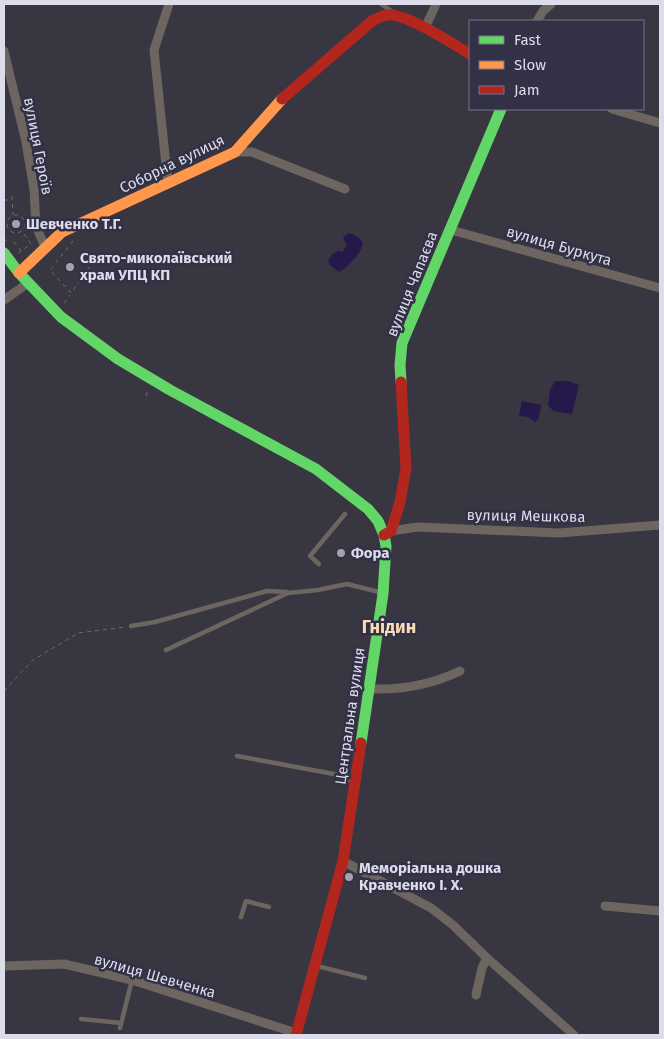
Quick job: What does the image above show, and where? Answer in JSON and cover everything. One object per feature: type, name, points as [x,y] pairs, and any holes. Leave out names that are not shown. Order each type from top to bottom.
[{"type":"street","points":[[168,184],[156,86],[154,50],[169,4]]},
{"type":"street","points":[[425,28],[436,4]]},
{"type":"street","points":[[538,20],[543,10],[550,4]]},
{"type":"street","name":"Соборна вулиця","points":[[18,273],[62,232],[235,152],[289,92],[372,21],[386,16],[398,16]]},
{"type":"street","points":[[398,16],[425,28],[469,53]]},
{"type":"street","name":"вулиця Героїв","points":[[4,51],[26,142],[34,190],[36,226],[45,247]]},
{"type":"street","name":"вулиця Чапаєва","points":[[388,533],[400,502],[406,468],[400,365],[402,343],[501,110]]},
{"type":"street","points":[[615,110],[660,123]]},
{"type":"street","points":[[235,152],[252,152],[345,189]]},
{"type":"street","name":"вулиця Буркута","points":[[451,230],[660,288]]},
{"type":"street","name":"Центральна вулиця","points":[[4,253],[18,273],[61,317],[118,359],[170,390],[316,469],[368,509],[388,533],[383,594],[376,630],[370,688],[344,861],[296,1034]]},
{"type":"street","points":[[4,300],[28,283]]},
{"type":"street","name":"вулиця Мешкова","points":[[388,533],[418,527],[559,533],[660,525]]},
{"type":"street","points":[[370,688],[412,687],[433,682],[460,671]]},
{"type":"street","points":[[344,861],[431,908],[453,925],[487,958],[574,1035]]},
{"type":"street","points":[[605,906],[660,910]]},
{"type":"street","points":[[476,995],[482,968],[487,958]]},
{"type":"street","name":"вулиця Шевченка","points":[[4,966],[64,964],[132,980],[265,1026],[296,1034]]},
{"type":"lane","points":[[381,4],[398,16]]},
{"type":"lane","points":[[319,564],[310,556],[346,514]]},
{"type":"lane","points":[[130,626],[156,622],[267,591],[288,593],[318,590],[347,584],[383,594]]},
{"type":"lane","points":[[166,650],[288,593]]},
{"type":"lane","points":[[237,756],[334,774],[345,777],[356,785]]},
{"type":"lane","points":[[242,917],[246,901],[269,907]]},
{"type":"lane","points":[[316,965],[365,978]]},
{"type":"lane","points":[[81,1019],[120,1025],[132,980]]},
{"type":"path","points":[[12,196],[13,215],[7,221],[7,227],[14,233],[22,231],[25,226],[24,220],[19,216],[13,215]]},
{"type":"path","points":[[4,200],[12,200]]},
{"type":"path","points":[[17,254],[31,244],[22,231]]},
{"type":"path","points":[[71,293],[50,270],[73,241]]},
{"type":"path","points":[[14,242],[21,251]]},
{"type":"path","points":[[61,306],[100,252]]},
{"type":"path","points":[[4,691],[33,660],[78,633],[130,626]]},
{"type":"shaded area","points":[[349,233],[361,240],[361,250],[346,268],[339,272],[328,261],[332,254],[338,251],[342,252],[347,246],[343,237]]},
{"type":"shaded area","points":[[555,381],[568,381],[579,385],[572,414],[553,411],[548,405],[550,390]]},
{"type":"shaded area","points":[[522,401],[541,405],[539,418],[535,422],[528,417],[519,416]]},
{"type":"traffic: fast","points":[[401,382],[402,343],[501,110]]},
{"type":"traffic: fast","points":[[4,253],[19,273],[61,317],[118,359],[170,390],[316,469],[368,509],[378,521],[386,546],[383,594],[361,743]]},
{"type":"traffic: slow","points":[[19,273],[62,232],[235,152],[282,99]]},
{"type":"traffic: jam","points":[[282,99],[372,21],[386,15],[394,15],[416,23],[469,53]]},
{"type":"traffic: jam","points":[[384,535],[391,531],[400,502],[406,468],[401,382]]},
{"type":"traffic: jam","points":[[296,1035],[343,861],[361,743]]},
{"type":"place","name":"Шевченко Т.Г.","points":[[16,224]]},
{"type":"place","name":"Свято-миколаївський храм УПЦ КП","points":[[70,267]]},
{"type":"place","name":"Фора","points":[[341,553]]},
{"type":"place","name":"Меморіальна дошка Кравченко І. Х.","points":[[349,877]]},
{"type":"district","name":"Гнідин","points":[[389,627]]}]
